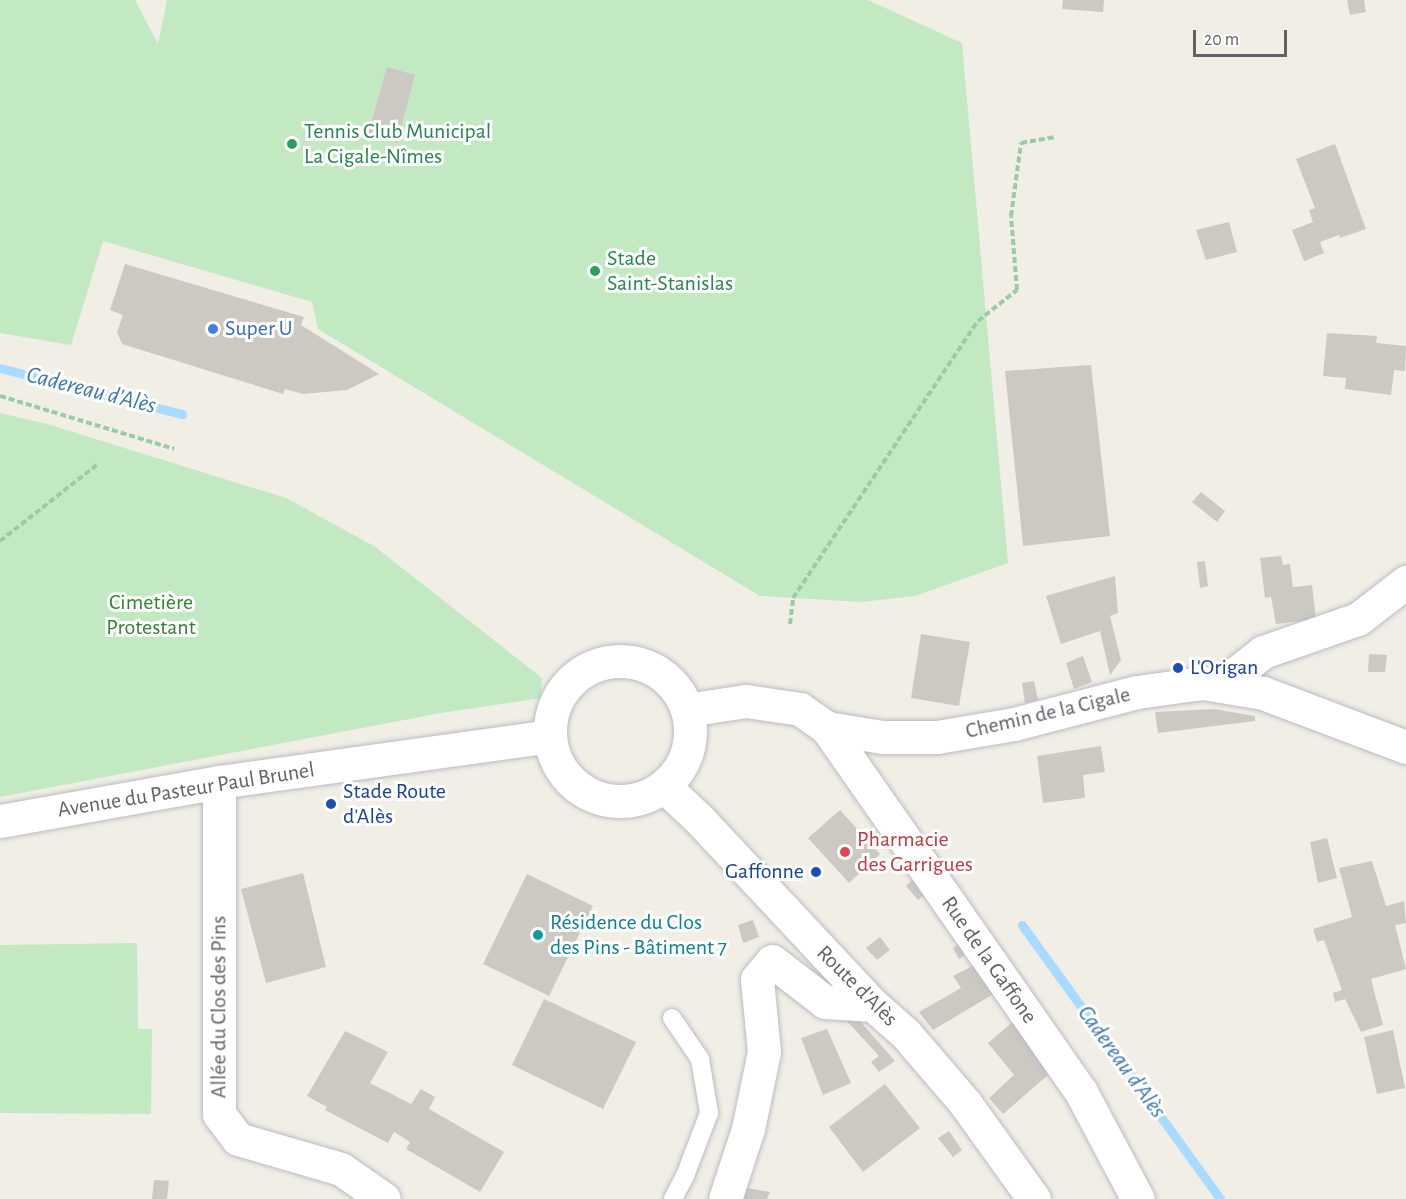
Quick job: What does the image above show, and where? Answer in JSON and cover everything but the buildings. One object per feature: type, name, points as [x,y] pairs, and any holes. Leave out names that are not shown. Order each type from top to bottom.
[{"type":"street","points":[[1221,685],[1263,652],[1358,619],[1406,582]]},
{"type":"street","points":[[608,662],[631,662],[652,669],[667,679],[679,694],[687,710],[690,731],[687,751],[678,771],[664,786],[645,797],[624,801],[602,799],[592,795],[582,790],[566,776],[555,757],[550,736],[552,716],[560,697],[572,680],[589,669],[608,662]]},
{"type":"street","name":"Chemin de la Cigale","points":[[687,710],[746,701],[800,709],[827,728],[882,737],[937,737],[1014,724],[1137,692],[1203,682],[1263,693],[1406,747]]},
{"type":"street","name":"Rue de la Gaffone","points":[[827,728],[1081,1092],[1138,1199]]},
{"type":"street","name":"Avenue du Pasteur Paul Brunel","points":[[0,821],[219,782],[550,736]]},
{"type":"street","name":"Allée du Clos des Pins","points":[[219,782],[219,1114],[238,1139],[341,1169],[384,1199]]},
{"type":"street","name":"Route d'Alès","points":[[664,786],[699,819],[873,1005],[905,1033],[965,1104],[1034,1199]]},
{"type":"street","points":[[725,1199],[748,1129],[764,1052],[757,979],[772,961],[825,1002],[873,1005]]},
{"type":"lane","points":[[672,1018],[700,1059],[709,1113],[685,1176],[673,1199]]},
{"type":"path","points":[[790,624],[793,598],[978,321],[1017,290],[1011,216],[1021,143],[1056,137]]},
{"type":"path","points":[[0,396],[174,449]]},
{"type":"path","points":[[0,541],[98,464]]},
{"type":"green space","name":"Stade Saint-Stanislas","points":[[0,0],[135,0],[158,44],[167,0],[868,0],[962,43],[1008,563],[915,596],[861,602],[760,596],[318,329],[312,302],[103,241],[71,345],[0,333]]},
{"type":"green space","name":"Cimetière Protestant","points":[[0,413],[47,424],[286,498],[374,546],[542,678],[541,698],[441,713],[0,797]]},
{"type":"green space","points":[[137,943],[138,1029],[152,1029],[151,1114],[0,1113],[0,945]]},
{"type":"waterway","name":"Cadereau d'Alès","points":[[0,368],[182,414]]},
{"type":"waterway","name":"Cadereau d'Alès","points":[[1022,925],[1220,1199]]},
{"type":"place","name":"Tennis Club Municipal La Cigale-Nîmes","points":[[292,144]]},
{"type":"place","name":"Stade Saint-Stanislas","points":[[595,271]]},
{"type":"place","name":"Super U","points":[[213,329]]},
{"type":"place","name":"L'Origan","points":[[1178,668]]},
{"type":"place","name":"Stade Route d'Alès","points":[[331,804]]},
{"type":"place","name":"Pharmacie des Garrigues","points":[[845,852]]},
{"type":"place","name":"Gaffonne","points":[[816,872]]},
{"type":"place","name":"Résidence du Clos des Pins - Bâtiment 7","points":[[538,935]]}]
